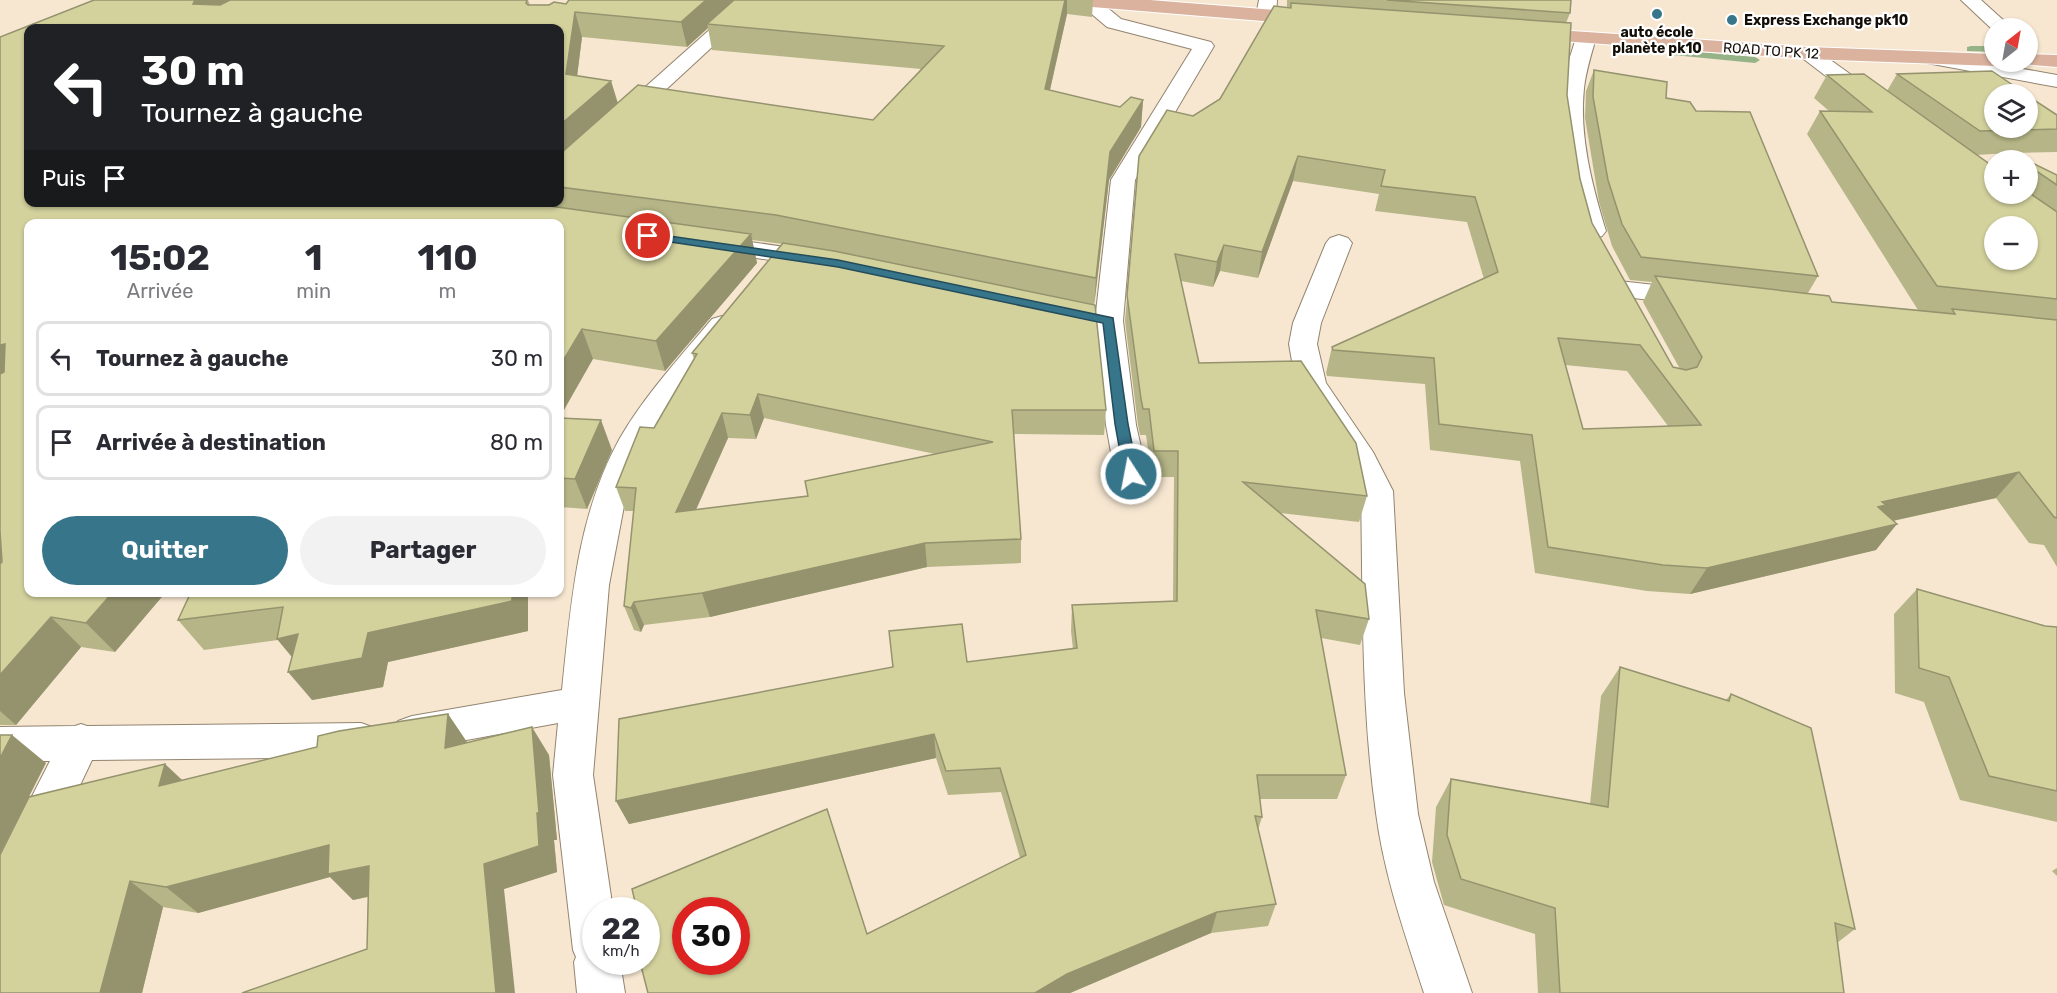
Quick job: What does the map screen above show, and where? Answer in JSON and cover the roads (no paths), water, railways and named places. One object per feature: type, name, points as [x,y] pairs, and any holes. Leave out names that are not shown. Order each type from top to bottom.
[{"type":"main road","points":[[1080,0],[1267,8],[1337,21]]},
{"type":"main road","name":"ROAD TO PK 12","points":[[1503,33],[1808,53],[1984,60]]},
{"type":"street","points":[[564,171],[754,0]]},
{"type":"street","points":[[1970,0],[1991,18]]},
{"type":"street","points":[[1088,1],[1114,23],[1204,46],[1124,180],[1097,318],[1131,474]]},
{"type":"street","points":[[1586,38],[1573,90],[1572,118],[1585,203],[1597,247],[1634,318]]},
{"type":"street","points":[[1808,53],[1892,115]]},
{"type":"street","points":[[1934,59],[2057,81]]},
{"type":"street","points":[[688,241],[838,264]]},
{"type":"street","points":[[1339,243],[1307,323],[1303,344],[1311,384],[1362,460],[1377,491],[1388,732],[1397,814],[1419,907],[1448,993]]},
{"type":"street","points":[[589,897],[573,775],[591,585],[607,506],[635,440],[661,400],[781,254]]},
{"type":"street","points":[[1610,271],[1722,300]]},
{"type":"street","points":[[0,744],[81,741],[360,740],[389,737],[580,703]]},
{"type":"street","points":[[0,905],[81,741]]},
{"type":"street","points":[[599,975],[601,993]]},
{"type":"waterway","points":[[1971,49],[1984,49]]},
{"type":"waterway","points":[[1677,53],[1755,60]]},
{"type":"place","name":"auto école planète pk10","points":[[1657,14]]},
{"type":"place","name":"Express Exchange pk10","points":[[1732,20]]}]
